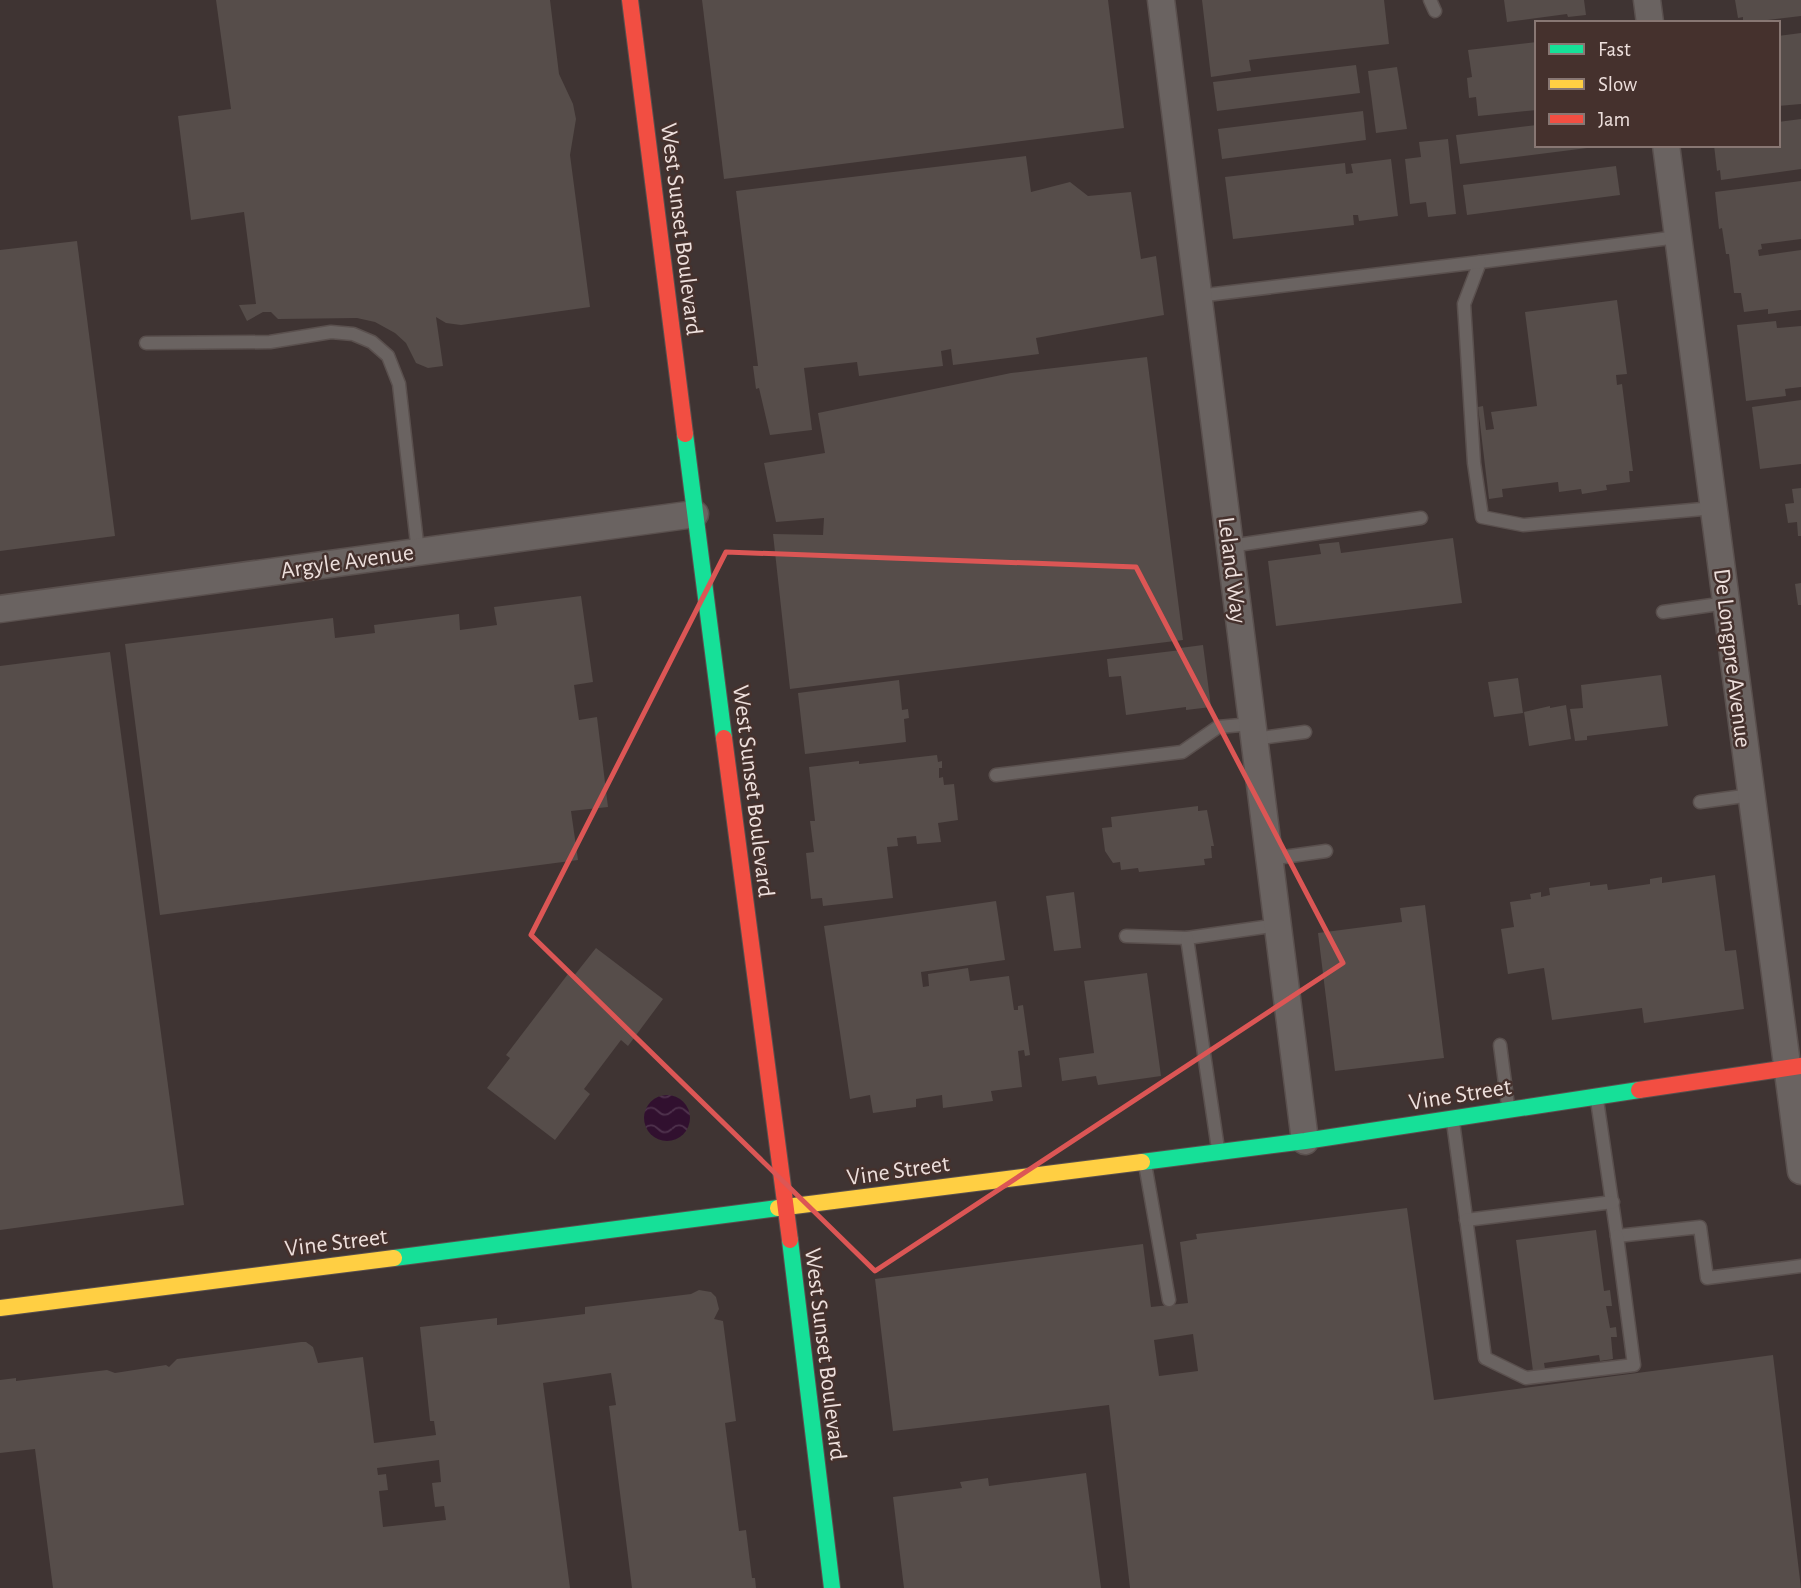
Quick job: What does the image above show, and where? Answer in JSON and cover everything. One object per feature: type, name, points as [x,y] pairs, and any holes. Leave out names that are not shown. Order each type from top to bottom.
[{"type":"main road","name":"West Sunset Boulevard","points":[[630,0],[832,1588]]},
{"type":"main road","name":"Vine Street","points":[[0,1308],[1305,1140],[1794,1066]]},
{"type":"street","name":"Leland Way","points":[[1161,0],[1305,1140]]},
{"type":"street","points":[[1647,0],[1650,21]]},
{"type":"street","name":"De Longpre Avenue","points":[[1666,147],[1751,795],[1794,1066],[1801,1171]]},
{"type":"street","name":"Argyle Avenue","points":[[0,609],[695,514]]},
{"type":"lane","points":[[1198,296],[1678,237]]},
{"type":"lane","points":[[1480,262],[1464,304],[1474,463],[1482,517],[1523,525],[1714,508]]},
{"type":"lane","points":[[146,344],[270,342],[331,332],[353,334],[372,342],[388,356],[399,384],[418,552]]},
{"type":"lane","points":[[1230,546],[1421,518]]},
{"type":"lane","points":[[1663,612],[1726,603]]},
{"type":"lane","points":[[996,775],[1182,752],[1218,727],[1305,732]]},
{"type":"lane","points":[[1700,802],[1751,795]]},
{"type":"lane","points":[[1269,859],[1326,851]]},
{"type":"lane","points":[[1126,936],[1187,938],[1278,926]]},
{"type":"lane","points":[[1187,938],[1218,1151]]},
{"type":"lane","points":[[1500,1045],[1508,1110]]},
{"type":"lane","points":[[1453,1118],[1485,1358],[1526,1378],[1634,1365],[1618,1236],[1596,1096]]},
{"type":"lane","points":[[1144,1160],[1169,1300]]},
{"type":"lane","points":[[1466,1220],[1613,1202]]},
{"type":"lane","points":[[1618,1236],[1700,1227],[1707,1278],[1801,1266]]},
{"type":"highlighted area","points":[[726,552],[1136,567],[1343,963],[875,1271],[531,935]]},
{"type":"water","points":[[667,1095],[683,1102],[690,1118],[683,1134],[667,1141],[651,1134],[644,1118],[651,1102]]},
{"type":"building","points":[[216,0],[550,0],[559,74],[573,104],[576,119],[570,155],[590,307],[461,325],[446,323],[436,317],[443,366],[428,368],[416,363],[406,343],[395,333],[375,322],[357,318],[278,319],[271,312],[263,312],[247,321],[239,305],[256,304],[244,212],[191,220],[178,116],[231,109]]},
{"type":"building","points":[[702,0],[1108,0],[1124,128],[724,179]]},
{"type":"building","points":[[1202,0],[1384,0],[1389,44],[1249,60],[1251,71],[1211,77]]},
{"type":"building","points":[[1504,0],[1584,0],[1586,15],[1568,17],[1567,14],[1507,22]]},
{"type":"building","points":[[1735,0],[1801,0],[1801,16],[1760,21],[1743,21],[1743,17],[1738,18]]},
{"type":"building","points":[[1801,33],[1801,104],[1780,106],[1780,36]]},
{"type":"building","points":[[1535,42],[1535,110],[1478,116],[1476,97],[1469,98],[1467,78],[1472,77],[1468,50]]},
{"type":"building","points":[[1356,65],[1360,93],[1217,111],[1213,82]]},
{"type":"building","points":[[1397,67],[1407,129],[1376,133],[1368,71]]},
{"type":"building","points":[[1363,111],[1366,140],[1222,159],[1218,129]]},
{"type":"building","points":[[1801,119],[1801,169],[1721,180],[1720,170],[1717,171],[1714,147],[1780,147],[1780,122]]},
{"type":"building","points":[[1535,125],[1535,147],[1595,147],[1460,164],[1456,135]]},
{"type":"building","points":[[1448,139],[1456,214],[1428,217],[1426,202],[1410,204],[1405,159],[1421,157],[1419,142]]},
{"type":"building","points":[[1026,156],[1031,192],[1070,182],[1088,196],[1131,192],[1141,259],[1156,256],[1164,315],[1036,338],[1039,354],[953,365],[951,349],[941,351],[943,366],[859,376],[857,362],[804,368],[812,430],[770,435],[759,388],[756,389],[753,366],[758,366],[736,191]]},
{"type":"building","points":[[1391,159],[1398,216],[1359,221],[1358,215],[1353,215],[1354,225],[1233,239],[1225,177],[1345,163],[1346,174],[1353,173],[1351,164]]},
{"type":"building","points":[[1616,166],[1620,195],[1467,215],[1463,185]]},
{"type":"building","points":[[1801,181],[1801,239],[1761,244],[1762,249],[1758,250],[1759,256],[1801,250],[1801,310],[1768,314],[1768,309],[1744,312],[1741,293],[1734,293],[1729,254],[1726,254],[1722,228],[1719,229],[1715,192]]},
{"type":"building","points":[[77,241],[115,536],[0,551],[0,250]]},
{"type":"building","points":[[1617,300],[1627,374],[1616,375],[1617,385],[1622,384],[1633,471],[1629,471],[1630,482],[1606,485],[1607,490],[1582,494],[1581,489],[1559,492],[1558,482],[1502,489],[1503,497],[1489,499],[1478,407],[1483,406],[1486,430],[1494,429],[1491,412],[1537,406],[1525,312]]},
{"type":"building","points":[[1776,321],[1777,328],[1801,326],[1801,387],[1785,389],[1786,396],[1746,401],[1737,325]]},
{"type":"building","points":[[1147,357],[1183,640],[790,689],[773,534],[823,535],[824,518],[776,522],[764,463],[825,453],[818,413],[1011,373]]},
{"type":"building","points":[[1801,400],[1801,464],[1760,469],[1752,407]]},
{"type":"building","points":[[1801,488],[1801,536],[1798,536],[1797,522],[1788,523],[1785,504],[1794,503],[1792,489]]},
{"type":"building","points":[[1453,538],[1462,603],[1276,626],[1268,561],[1321,554],[1319,544],[1339,542],[1341,553]]},
{"type":"building","points":[[1801,583],[1801,605],[1798,605],[1795,584]]},
{"type":"building","points":[[581,596],[593,682],[574,685],[579,720],[597,717],[608,807],[571,811],[578,860],[160,915],[125,644],[333,618],[335,638],[375,633],[374,625],[459,614],[460,630],[497,625],[494,607]]},
{"type":"building","points":[[1203,645],[1211,707],[1186,710],[1186,707],[1126,715],[1121,676],[1109,677],[1107,659]]},
{"type":"building","points":[[110,652],[184,1205],[0,1230],[0,666]]},
{"type":"building","points":[[1661,675],[1668,726],[1587,736],[1587,740],[1575,741],[1570,709],[1583,708],[1581,685]]},
{"type":"building","points":[[1518,678],[1523,713],[1494,717],[1488,682]]},
{"type":"building","points":[[899,680],[902,710],[908,709],[909,718],[904,719],[906,742],[805,754],[798,693]]},
{"type":"building","points":[[1566,705],[1571,739],[1529,746],[1524,712]]},
{"type":"building","points":[[937,755],[938,762],[942,761],[939,778],[943,777],[944,785],[954,784],[958,820],[938,823],[941,842],[917,844],[916,836],[897,838],[898,846],[887,847],[893,898],[823,906],[822,898],[811,899],[806,853],[814,852],[810,821],[815,821],[809,767]]},
{"type":"building","points":[[1198,806],[1198,811],[1207,810],[1214,846],[1211,846],[1212,858],[1204,859],[1205,865],[1139,872],[1138,868],[1121,870],[1120,862],[1113,863],[1105,851],[1102,828],[1112,827],[1111,817]]},
{"type":"building","points":[[1715,875],[1725,951],[1736,950],[1744,1009],[1644,1023],[1642,1008],[1552,1020],[1544,968],[1508,974],[1501,929],[1514,927],[1510,902],[1531,899],[1530,894],[1541,892],[1541,897],[1550,895],[1549,888],[1590,882],[1590,886],[1607,884],[1608,890],[1650,884],[1650,879],[1662,877],[1662,883]]},
{"type":"building","points":[[1074,892],[1081,948],[1054,951],[1046,896]]},
{"type":"building","points":[[996,901],[1005,960],[921,972],[923,987],[929,986],[928,974],[968,968],[970,981],[1009,976],[1014,1010],[1023,1005],[1030,1055],[1025,1056],[1024,1050],[1018,1051],[1022,1087],[991,1091],[993,1101],[943,1108],[942,1095],[916,1099],[916,1107],[873,1113],[870,1095],[850,1099],[824,926]]},
{"type":"building","points":[[1425,905],[1444,1058],[1335,1071],[1318,933],[1402,922],[1400,908]]},
{"type":"building","points":[[596,948],[663,999],[628,1046],[621,1040],[584,1089],[590,1094],[555,1140],[487,1088],[510,1058],[506,1055],[568,974],[573,977]]},
{"type":"building","points":[[1147,973],[1161,1076],[1098,1085],[1096,1076],[1062,1081],[1059,1058],[1094,1053],[1084,981]]},
{"type":"building","points":[[1407,1208],[1434,1400],[1773,1355],[1801,1588],[1130,1588],[1109,1405],[893,1431],[875,1279],[1143,1244],[1151,1307],[1188,1303],[1180,1242],[1197,1239],[1196,1234]],"holes":[[[1193,1334],[1198,1371],[1159,1376],[1154,1340]]]},
{"type":"building","points":[[1596,1230],[1604,1291],[1610,1290],[1612,1306],[1606,1306],[1610,1328],[1616,1327],[1617,1337],[1611,1337],[1613,1359],[1600,1361],[1599,1355],[1544,1363],[1545,1369],[1533,1371],[1516,1240]]},
{"type":"building","points":[[699,1290],[711,1292],[716,1297],[719,1309],[714,1319],[723,1321],[736,1421],[725,1423],[739,1531],[746,1530],[752,1578],[755,1578],[756,1588],[632,1588],[609,1406],[616,1405],[611,1373],[543,1383],[570,1588],[53,1588],[35,1449],[0,1453],[0,1380],[16,1378],[16,1381],[107,1370],[115,1373],[166,1365],[169,1367],[177,1359],[301,1342],[313,1347],[318,1363],[363,1357],[374,1443],[436,1435],[434,1421],[430,1421],[420,1327],[497,1318],[497,1325],[585,1314],[585,1307],[691,1294]],"holes":[[[439,1460],[441,1482],[432,1483],[435,1507],[444,1506],[446,1520],[383,1527],[379,1491],[388,1490],[386,1474],[378,1475],[377,1468]]]},
{"type":"building","points":[[1086,1473],[1101,1588],[904,1588],[893,1497],[962,1488],[960,1482],[988,1478],[989,1486]]},
{"type":"traffic: fast","points":[[685,434],[724,738]]},
{"type":"traffic: fast","points":[[1142,1162],[1305,1141],[1639,1090]]},
{"type":"traffic: fast","points":[[394,1258],[778,1208]]},
{"type":"traffic: fast","points":[[790,1240],[832,1588]]},
{"type":"traffic: slow","points":[[778,1208],[1142,1162]]},
{"type":"traffic: slow","points":[[0,1308],[394,1258]]},
{"type":"traffic: jam","points":[[630,0],[685,434]]},
{"type":"traffic: jam","points":[[724,738],[790,1240]]},
{"type":"traffic: jam","points":[[1639,1090],[1801,1066]]}]
